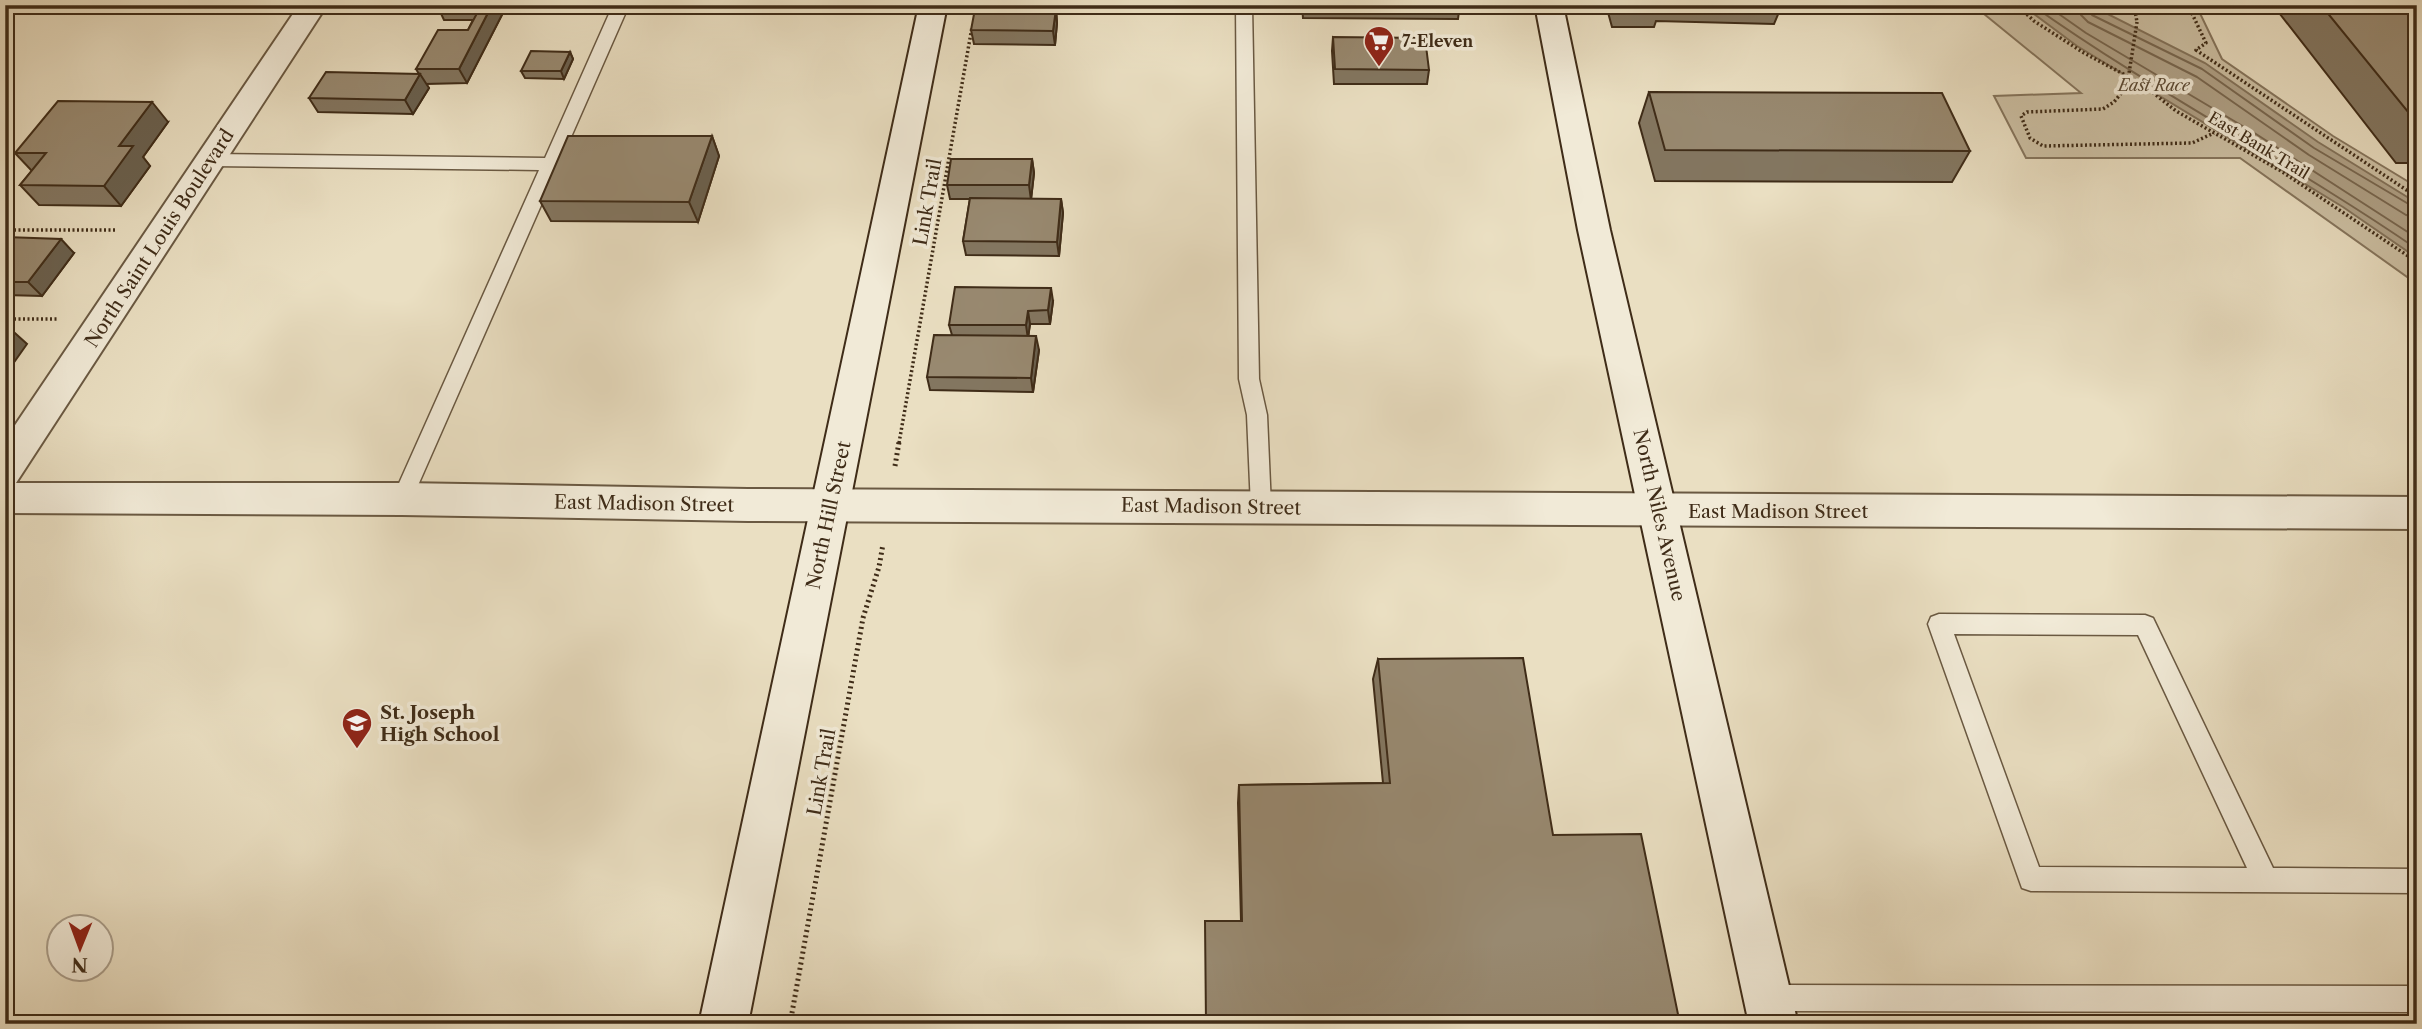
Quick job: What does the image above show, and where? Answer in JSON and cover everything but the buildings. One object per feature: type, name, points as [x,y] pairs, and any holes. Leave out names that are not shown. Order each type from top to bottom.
[{"type":"street","name":"North Saint Louis Boulevard","points":[[5,471],[313,5]]},
{"type":"street","name":"North Hill Street","points":[[723,1024],[933,5]]},
{"type":"street","name":"North Niles Avenue","points":[[1549,5],[1594,230],[1660,511],[1771,1011]]},
{"type":"street","name":"East Madison Street","points":[[5,498],[402,499],[1660,511],[2417,513]]},
{"type":"lane","points":[[402,499],[621,5]]},
{"type":"lane","points":[[1244,5],[1249,379],[1257,415],[1261,507]]},
{"type":"lane","points":[[211,160],[550,164]]},
{"type":"lane","points":[[2266,880],[2145,625],[1939,624],[2031,879],[2417,881]]},
{"type":"lane","points":[[1771,1011],[2417,999]]},
{"type":"path","name":"East Bank Trail","points":[[2017,5],[2074,47],[2142,84],[2176,111],[2281,171],[2417,262]]},
{"type":"path","points":[[2134,5],[2137,22],[2127,86],[2114,102],[2103,110],[2027,112],[2021,116],[2030,138],[2043,146],[2192,143],[2215,133]]},
{"type":"path","points":[[2188,5],[2206,43],[2196,50],[2417,197]]},
{"type":"path","name":"Link Trail","points":[[894,474],[974,19]]},
{"type":"path","points":[[5,230],[118,230]]},
{"type":"path","points":[[5,319],[58,319]]},
{"type":"path","name":"Link Trail","points":[[790,1024],[863,618],[879,567],[884,540]]},
{"type":"green space","name":"East Race","points":[[1973,5],[2196,5],[2222,59],[2333,136],[2417,187],[2417,284],[2240,158],[2026,158],[1994,96],[2081,93]]},
{"type":"water","name":"East Race","points":[[2022,5],[2090,5],[2205,63],[2318,142],[2417,203],[2417,258],[2343,207],[2077,46]]},
{"type":"place","name":"7-Eleven","points":[[1379,68]]},
{"type":"place","name":"St. Joseph High School","points":[[357,750]]}]
